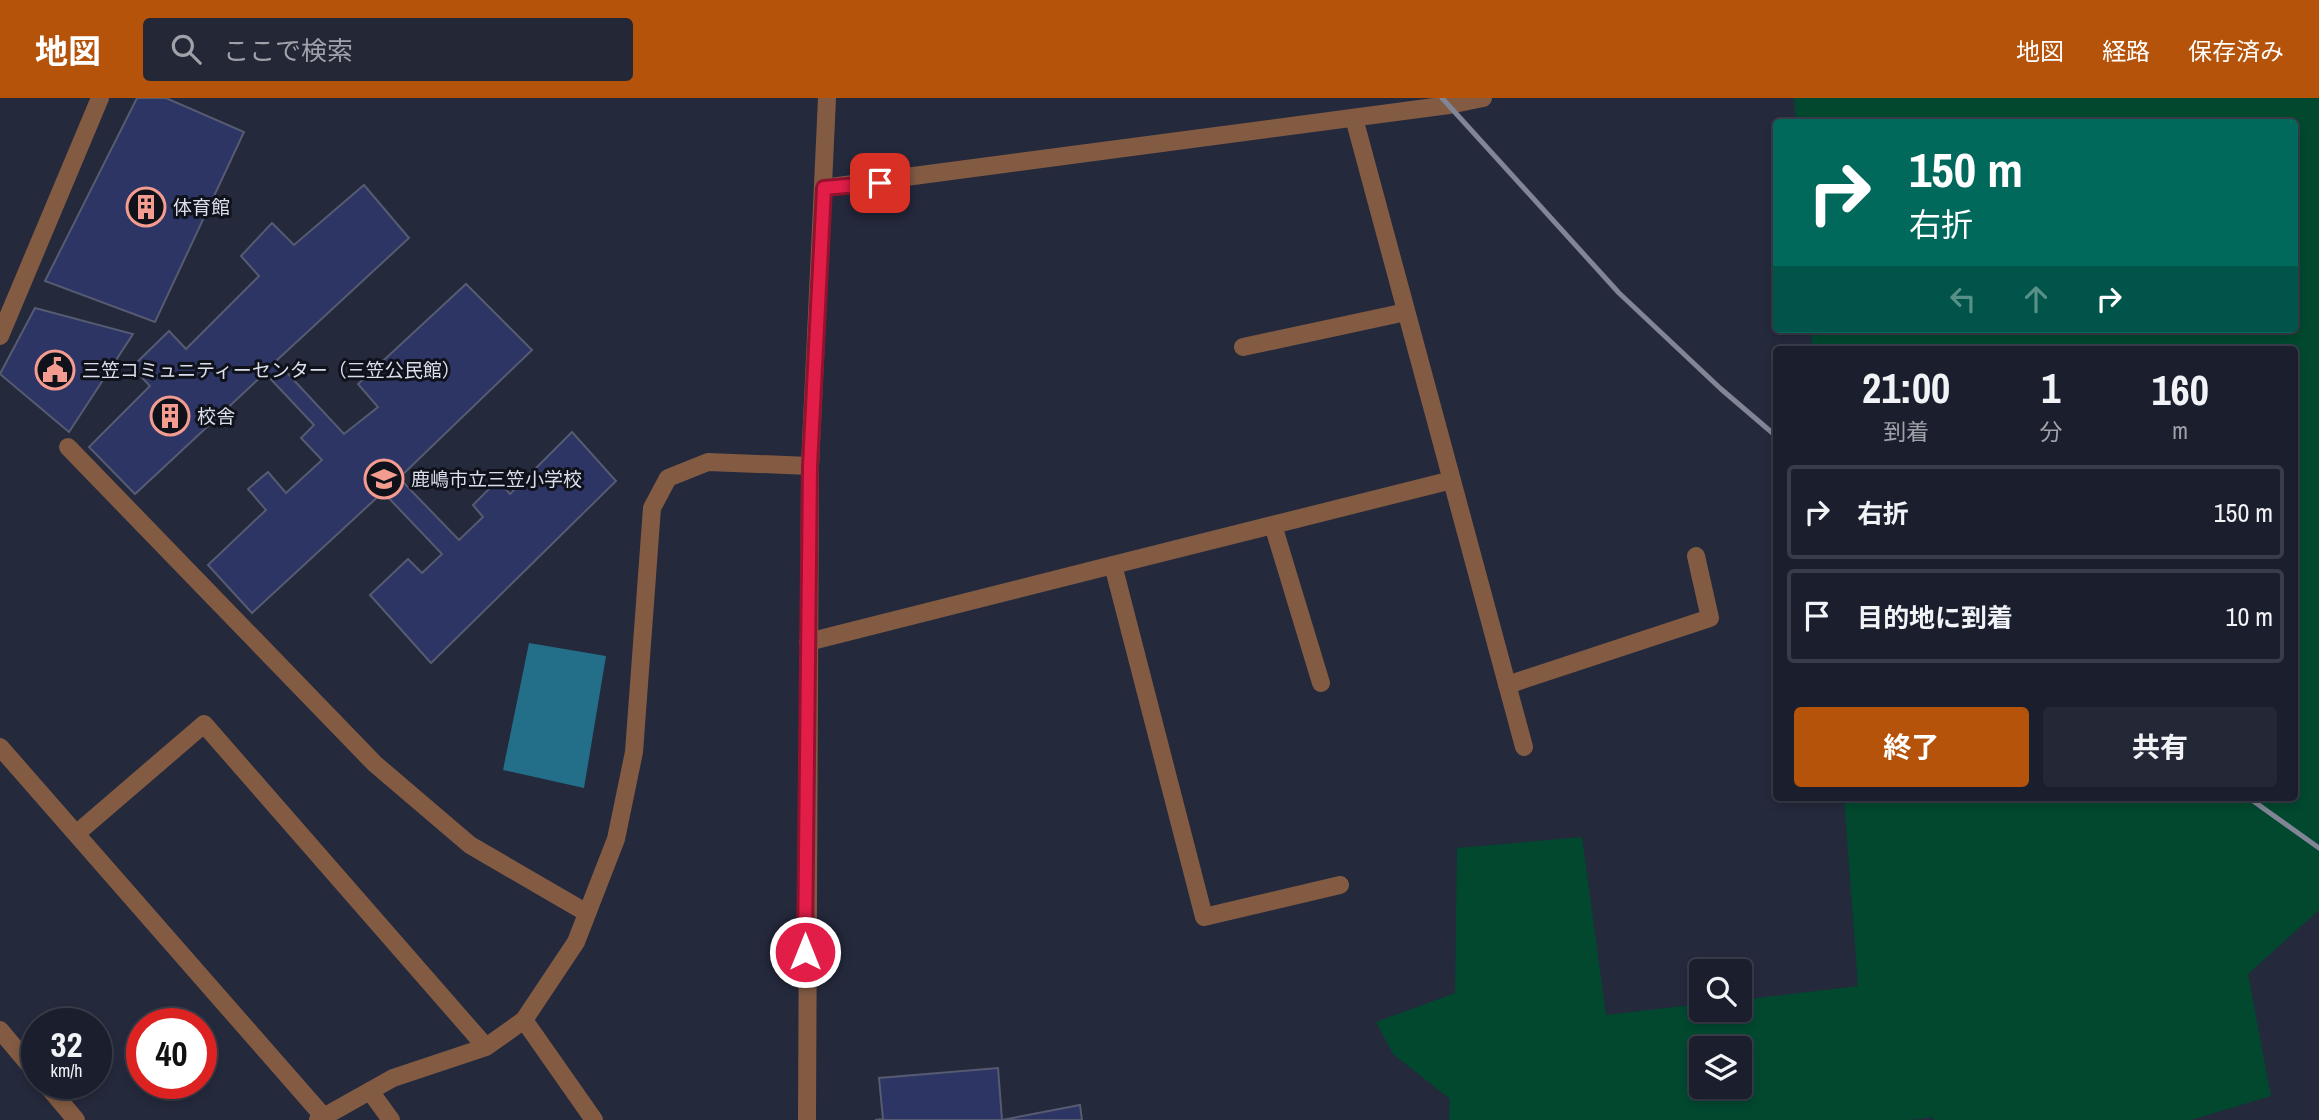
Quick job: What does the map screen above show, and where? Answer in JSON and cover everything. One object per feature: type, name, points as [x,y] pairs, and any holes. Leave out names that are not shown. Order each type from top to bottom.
[{"type":"street","points":[[0,336],[100,98]]},
{"type":"street","points":[[807,1120],[810,466],[827,98]]},
{"type":"street","points":[[824,188],[1354,118],[1483,98]]},
{"type":"street","points":[[1354,118],[1524,747]]},
{"type":"street","points":[[1243,346],[1406,312]]},
{"type":"street","points":[[68,447],[375,764],[470,845],[587,913]]},
{"type":"street","points":[[0,747],[321,1118],[393,1078],[486,1047],[524,1020],[576,942],[616,839],[634,752],[653,508],[668,478],[708,462],[810,466]]},
{"type":"street","points":[[808,642],[1452,480]]},
{"type":"street","points":[[1273,525],[1321,683]]},
{"type":"street","points":[[1507,685],[1710,618],[1696,556]]},
{"type":"street","points":[[1113,565],[1204,917],[1340,885]]},
{"type":"street","points":[[76,834],[204,724],[486,1047]]},
{"type":"street","points":[[524,1020],[594,1120]]},
{"type":"street","points":[[0,1030],[21,1055]]},
{"type":"street","points":[[370,1091],[391,1120]]},
{"type":"street","points":[[58,1099],[76,1120]]},
{"type":"green space","points":[[1794,98],[2319,98],[2319,910],[2248,974],[2271,1096],[2191,1120],[1934,1120],[1933,1117],[1911,1120],[1449,1120],[1450,1099],[1393,1054],[1376,1022],[1455,993],[1457,848],[1582,837],[1606,1015],[1689,1005],[1689,1022],[1752,1022],[1752,999],[1858,986],[1844,801],[2298,801],[2298,346],[1812,346],[1811,333],[2298,333],[2298,119],[1796,119]]},
{"type":"water","points":[[529,643],[606,656],[584,788],[503,770]]},
{"type":"building","name":"体育館","points":[[137,98],[166,98],[244,132],[155,322],[45,281]]},
{"type":"building","name":"校舎","points":[[364,185],[409,238],[276,361],[344,434],[378,407],[358,384],[466,284],[532,350],[399,478],[459,540],[483,517],[473,505],[498,480],[510,494],[572,432],[616,481],[431,663],[370,595],[408,559],[422,573],[442,554],[383,492],[252,613],[208,565],[266,510],[248,489],[268,472],[286,493],[322,460],[301,438],[314,425],[265,373],[135,494],[89,447],[150,386],[132,367],[169,331],[186,349],[259,276],[241,256],[272,223],[294,245]]},
{"type":"building","name":"三笠コミュニティーセンター（三笠公民館）","points":[[35,308],[133,334],[69,432],[0,374]]},
{"type":"building","points":[[998,1068],[1002,1120],[875,1120],[883,1119],[879,1078]]},
{"type":"building","points":[[1080,1105],[1082,1120],[1002,1120]]},
{"type":"railway","points":[[1442,98],[1619,293],[1721,389],[1773,433]]},
{"type":"railway","points":[[2253,801],[2319,848]]},
{"type":"place","name":"体育館","points":[[146,207]]},
{"type":"place","name":"三笠コミュニティーセンター（三笠公民館）","points":[[55,370]]},
{"type":"place","name":"校舎","points":[[170,416]]},
{"type":"place","name":"鹿嶋市立三笠小学校","points":[[384,479]]},
{"type":"route","points":[[805,952],[810,466],[824,188],[880,183]]}]
